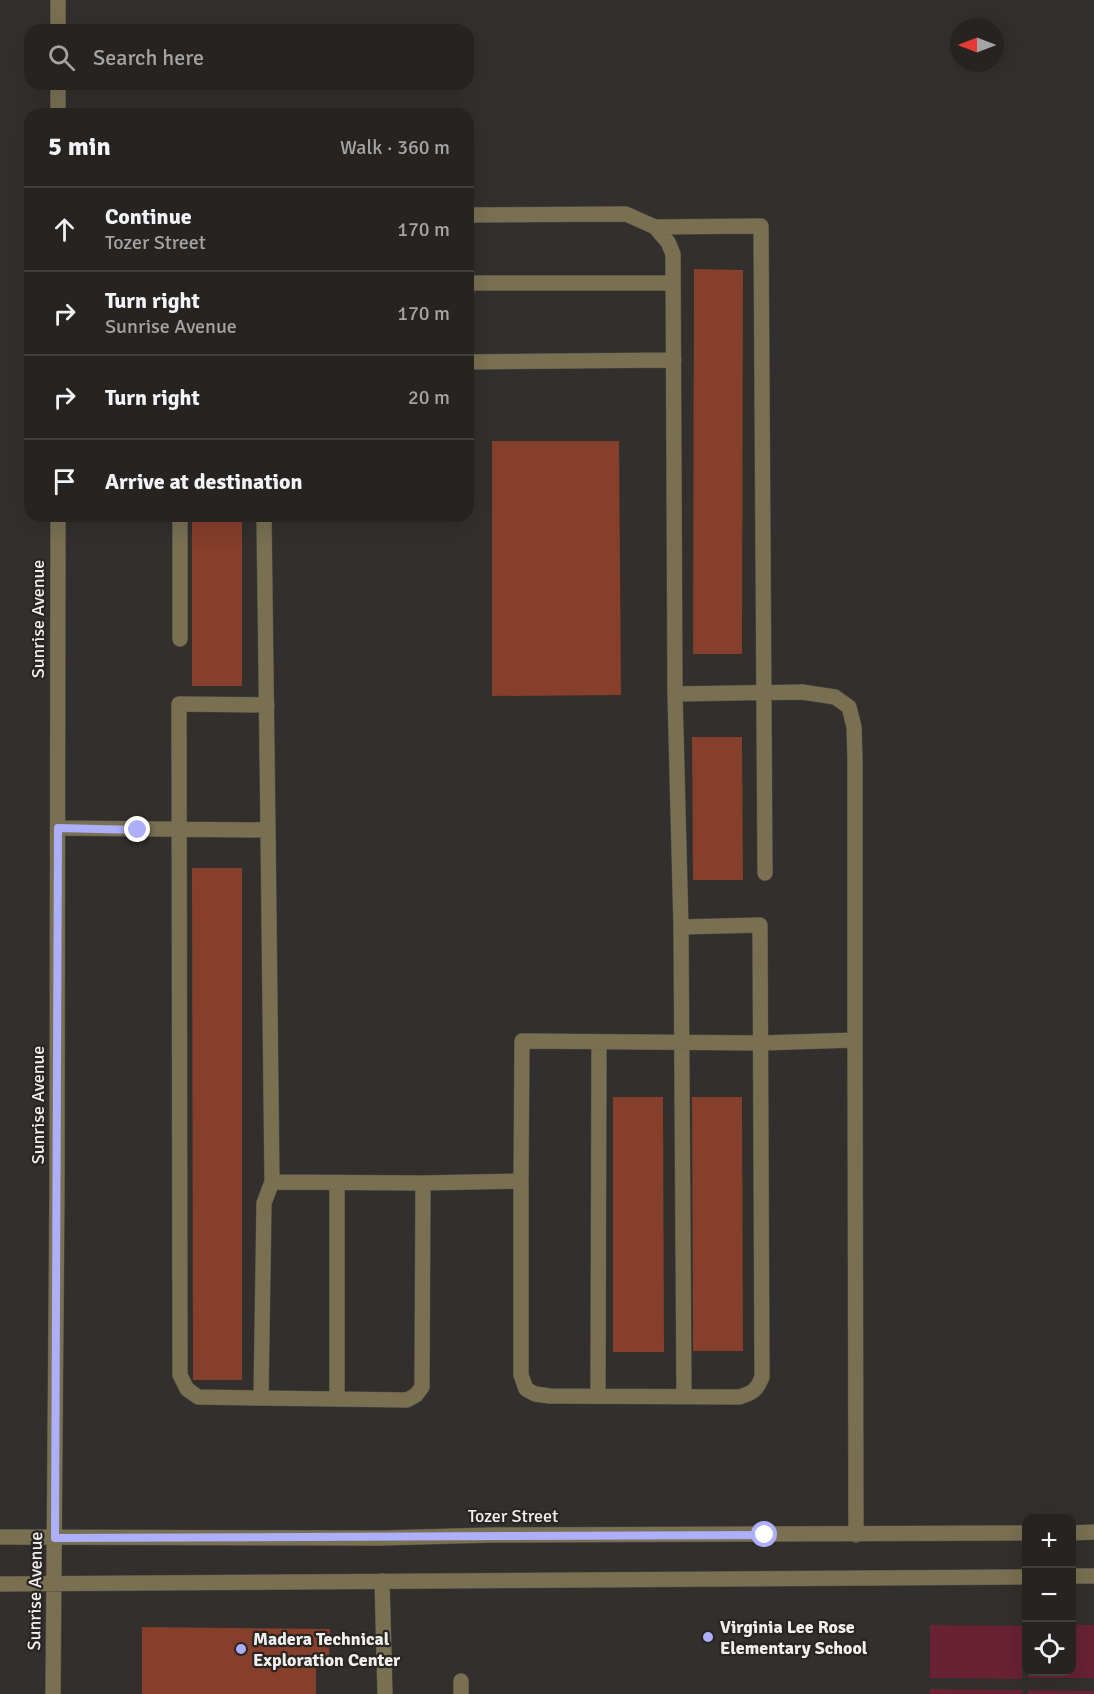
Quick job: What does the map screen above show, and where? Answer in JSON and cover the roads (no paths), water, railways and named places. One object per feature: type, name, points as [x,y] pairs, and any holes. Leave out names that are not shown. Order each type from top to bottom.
[{"type":"street","points":[[58,0],[58,24]]},
{"type":"street","points":[[58,90],[58,108]]},
{"type":"street","points":[[474,215],[626,214],[656,227],[760,226],[765,873]]},
{"type":"street","points":[[656,227],[668,242],[673,254],[675,694],[681,927],[684,1397]]},
{"type":"street","points":[[474,283],[673,284]]},
{"type":"street","points":[[474,362],[674,360]]},
{"type":"street","name":"Sunrise Avenue","points":[[53,1694],[58,522]]},
{"type":"street","points":[[180,522],[180,639]]},
{"type":"street","points":[[261,1398],[264,1203],[272,1182],[264,522]]},
{"type":"street","points":[[675,694],[802,693],[835,697],[849,707],[854,727],[855,1535]]},
{"type":"street","points":[[267,705],[179,704],[180,1375],[187,1389],[198,1397],[407,1400],[416,1395],[422,1387],[423,1183]]},
{"type":"street","points":[[58,828],[268,830]]},
{"type":"street","points":[[681,927],[760,925],[760,1043],[762,1377],[758,1389],[739,1397],[684,1397],[550,1396],[535,1394],[526,1389],[521,1375],[522,1041],[760,1043],[855,1040]]},
{"type":"street","points":[[598,1396],[599,1042]]},
{"type":"street","points":[[272,1182],[521,1181]]},
{"type":"street","points":[[337,1182],[337,1399]]},
{"type":"street","name":"Tozer Street","points":[[0,1537],[1022,1533]]},
{"type":"street","points":[[1076,1533],[1094,1533]]},
{"type":"street","points":[[1076,1576],[1094,1576]]},
{"type":"street","points":[[0,1584],[1022,1577]]},
{"type":"street","points":[[382,1581],[384,1694]]},
{"type":"place","name":"Virginia Lee Rose Elementary School","points":[[708,1637]]},
{"type":"place","name":"Madera Technical Exploration Center","points":[[241,1649]]}]
